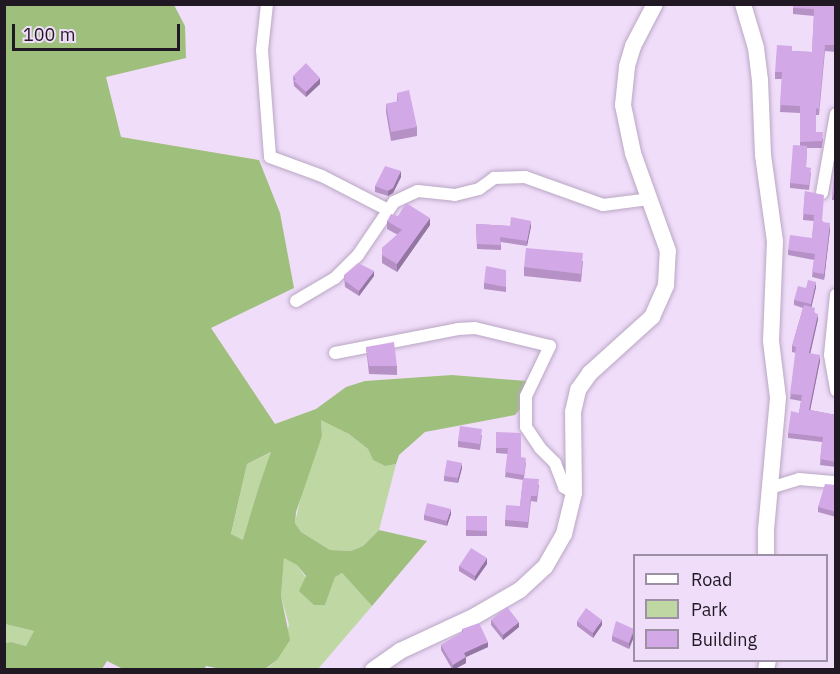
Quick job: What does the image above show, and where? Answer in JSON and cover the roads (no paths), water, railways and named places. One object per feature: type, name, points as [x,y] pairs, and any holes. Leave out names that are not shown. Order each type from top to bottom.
[{"type":"main road","points":[[373,669],[400,651],[490,608],[535,578],[560,544],[571,515],[574,493],[573,412],[578,390],[590,373],[652,317],[666,285],[668,251],[633,153],[623,105],[627,66],[633,46],[656,4]]},
{"type":"main road","points":[[743,4],[756,48],[760,80],[763,155],[776,241],[771,341],[778,398],[766,554]]},
{"type":"street","points":[[267,4],[262,50],[270,157],[322,176],[388,210]]},
{"type":"street","points":[[822,193],[836,114]]},
{"type":"street","points":[[296,301],[335,278],[358,255],[394,202],[418,191],[466,194],[495,178],[525,177],[603,205],[649,199]]},
{"type":"street","points":[[836,295],[830,355],[836,390]]},
{"type":"street","points":[[335,353],[447,331],[475,328],[550,346],[526,396],[526,427],[540,448],[555,463],[564,487],[574,493]]},
{"type":"street","points":[[770,488],[799,479],[836,482]]}]
